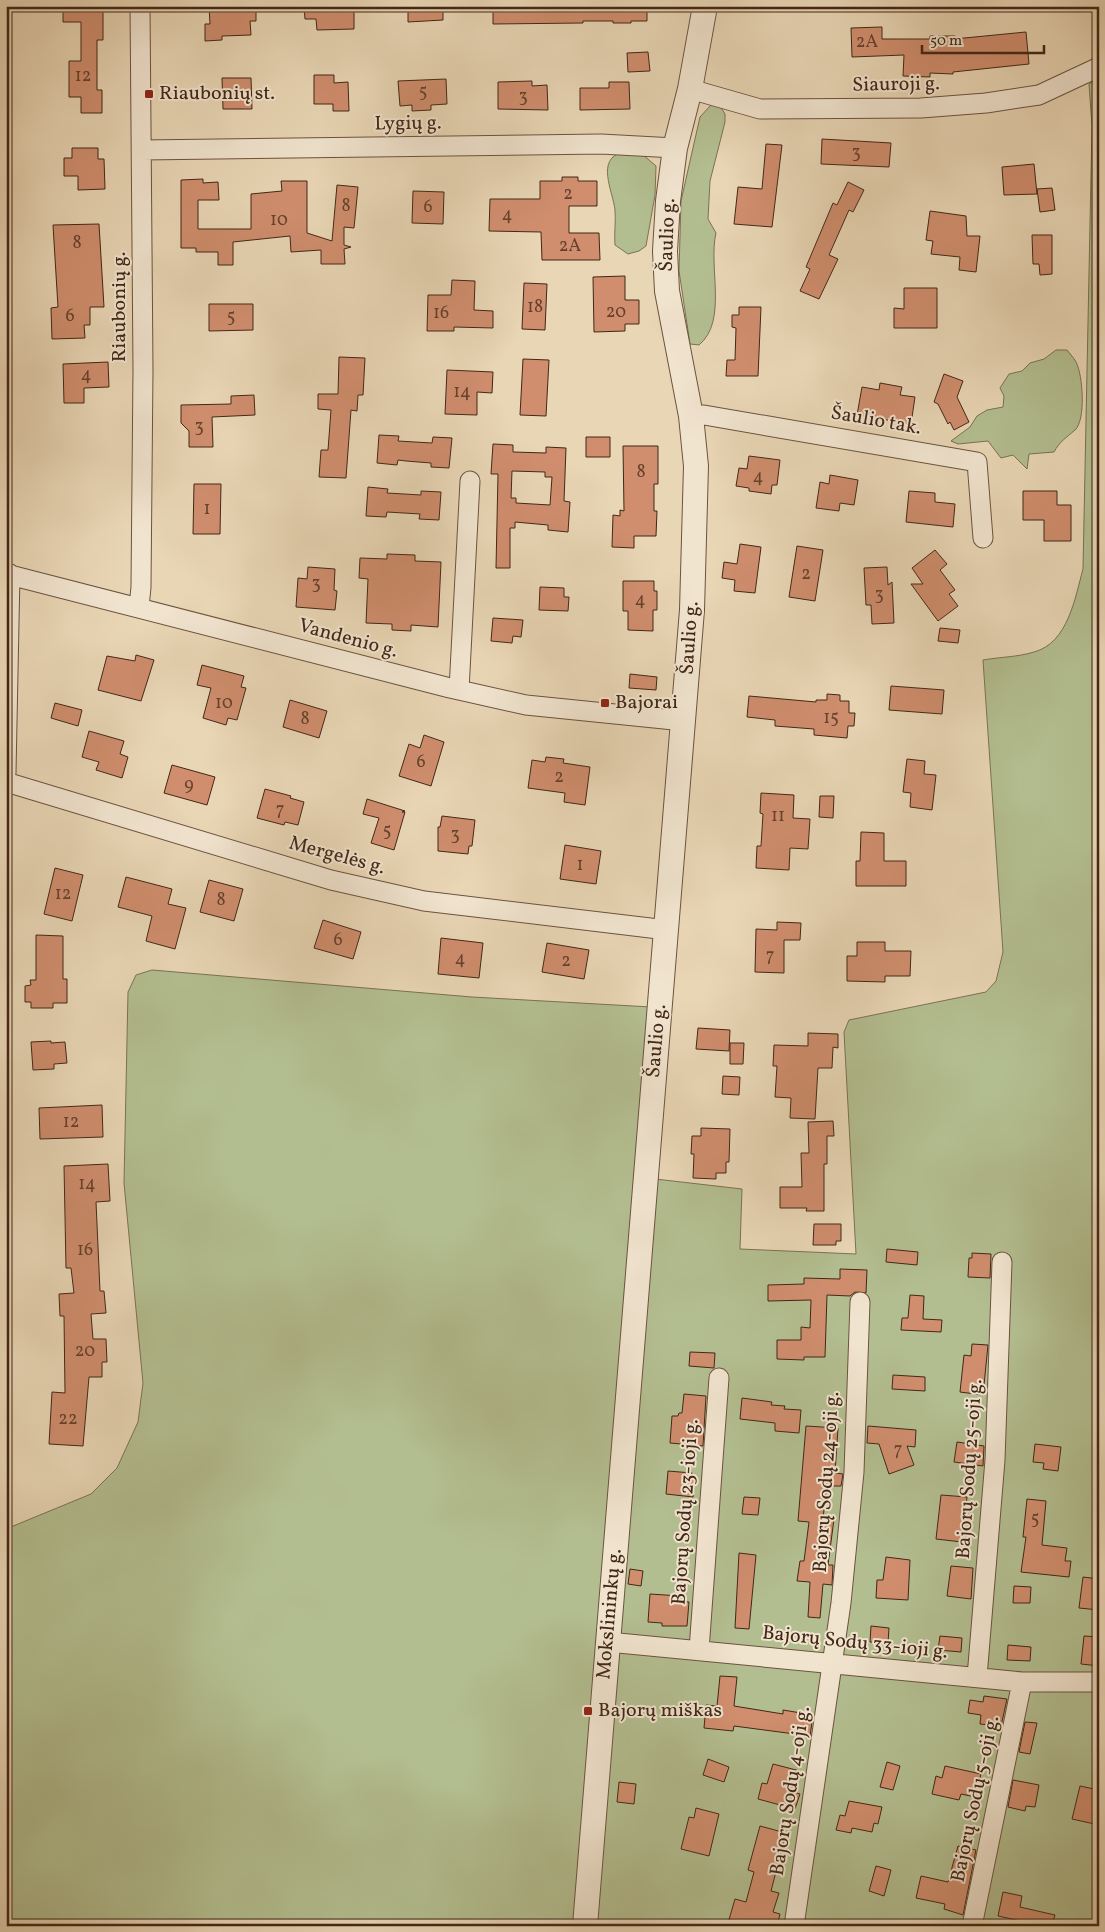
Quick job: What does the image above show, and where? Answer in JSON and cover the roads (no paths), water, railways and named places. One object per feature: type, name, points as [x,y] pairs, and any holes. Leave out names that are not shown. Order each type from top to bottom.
[{"type":"street","name":"Riaubonių g.","points":[[139,607],[142,501],[140,6]]},
{"type":"street","name":"Šaulio g.","points":[[630,1363],[684,722],[696,523],[696,466],[691,416],[667,291],[668,201],[675,148],[690,89],[705,6]]},
{"type":"street","name":"Siauroji g.","points":[[690,89],[760,109],[921,108],[986,103],[1039,95],[1099,67]]},
{"type":"street","name":"Lygių g.","points":[[142,150],[601,144],[675,148]]},
{"type":"street","name":"Šaulio tak.","points":[[691,416],[704,415],[977,462],[983,538]]},
{"type":"street","points":[[459,690],[470,481]]},
{"type":"street","name":"Vandenio g.","points":[[8,574],[459,690],[526,704],[684,722]]},
{"type":"street","points":[[6,773],[8,574]]},
{"type":"street","name":"Mergelės g.","points":[[6,782],[331,880],[424,902],[666,930]]},
{"type":"street","name":"Bajorų Sodų 25-oji g.","points":[[977,1677],[995,1460],[1002,1262]]},
{"type":"street","name":"Bajorų Sodų 24-oji g.","points":[[833,1664],[854,1472],[860,1302]]},
{"type":"street","name":"Mokslininkų g.","points":[[585,1926],[630,1363]]},
{"type":"street","name":"Bajorų Sodų 23-ioji g.","points":[[699,1650],[719,1378]]},
{"type":"street","name":"Bajorų Sodų 33-ioji g.","points":[[608,1642],[1022,1682],[1099,1682]]},
{"type":"street","name":"Bajorų Sodų 4-oji g.","points":[[794,1926],[833,1664]]},
{"type":"street","name":"Bajorų Sodų 5-oji g.","points":[[972,1926],[1022,1682]]},
{"type":"place","name":"Riaubonių st.","points":[[149,94]]},
{"type":"place","name":"Bajorai","points":[[605,703]]},
{"type":"place","name":"Bajorų miškas","points":[[588,1711]]}]
